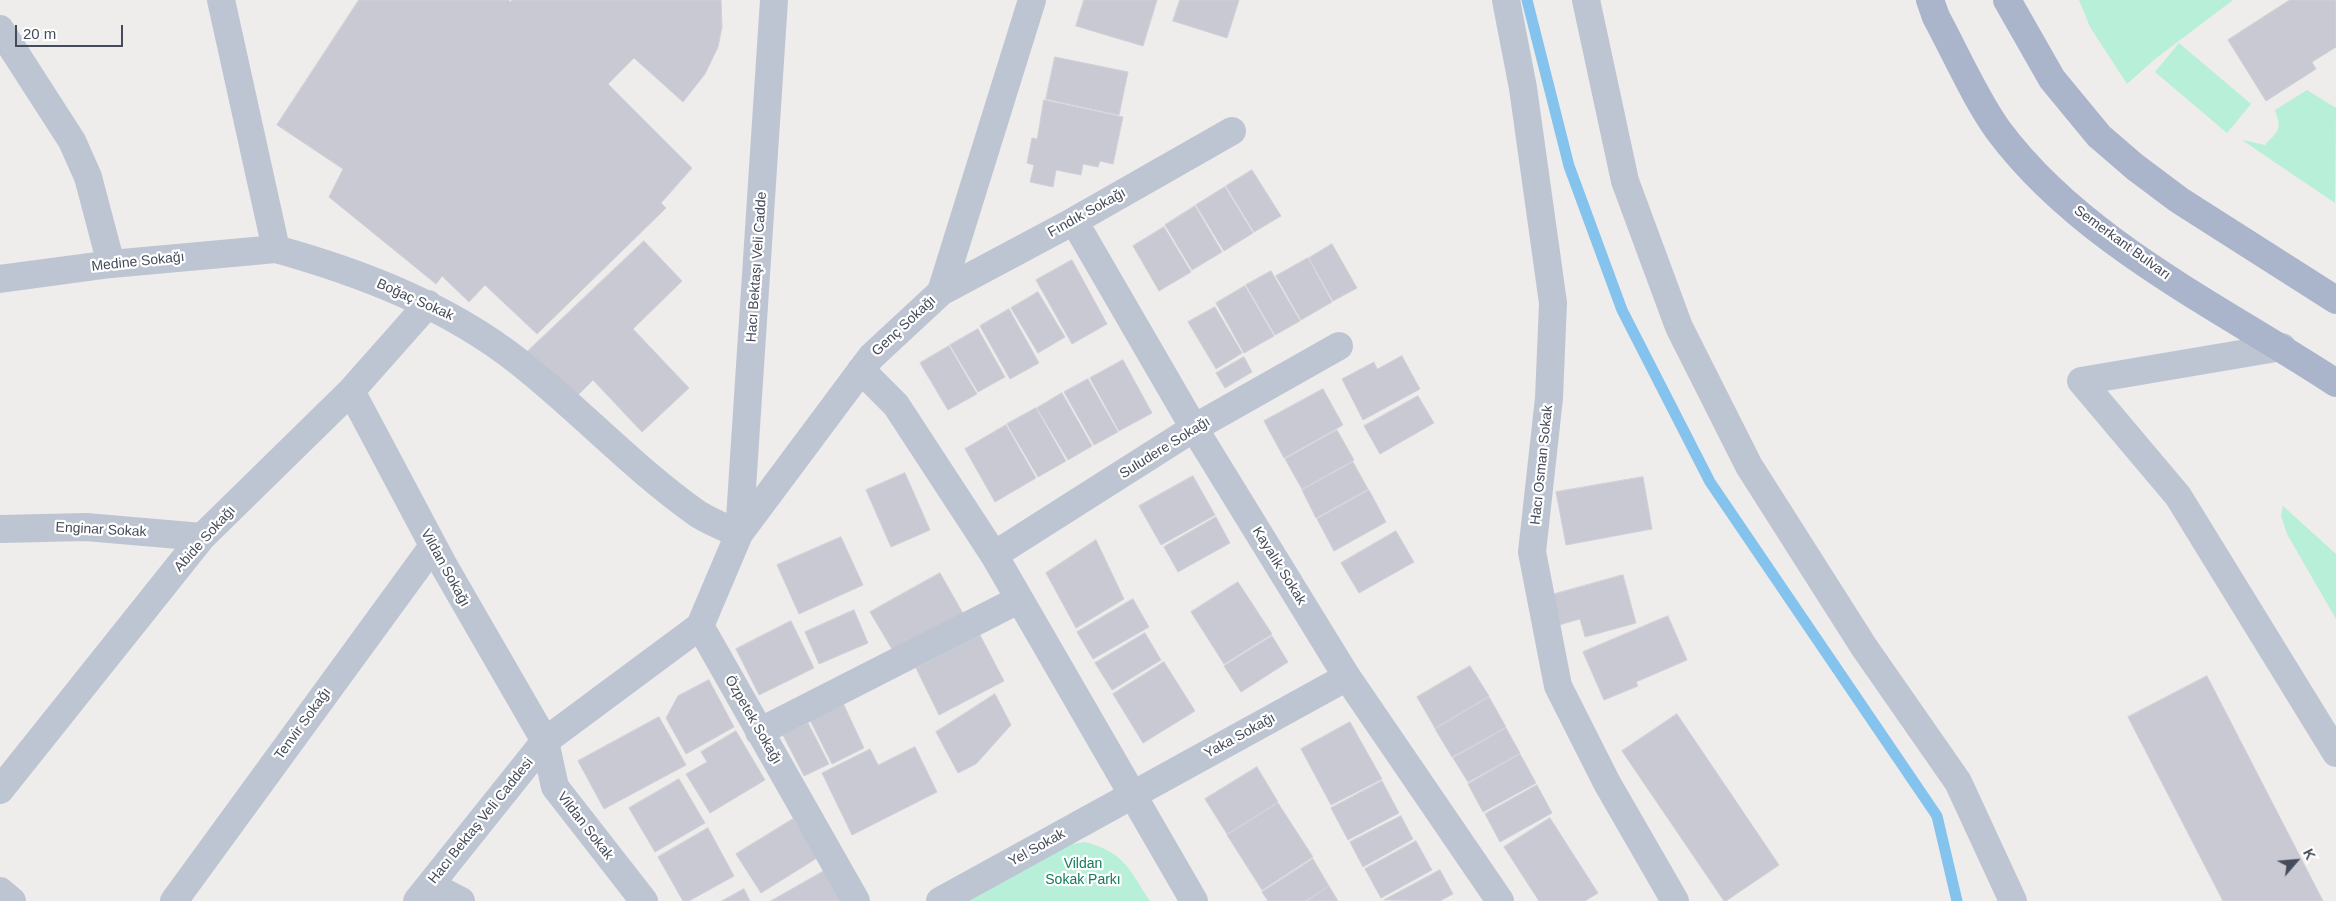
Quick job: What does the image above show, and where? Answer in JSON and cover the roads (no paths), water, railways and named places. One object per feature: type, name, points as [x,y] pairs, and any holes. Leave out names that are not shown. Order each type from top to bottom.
[{"type":"main road","name":"Semerkant Bulvarı","points":[[1930,0],[1936,17],[1998,129],[2037,174],[2089,222],[2146,264],[2282,347],[2336,383]]},
{"type":"main road","points":[[2007,0],[2052,79],[2098,136],[2179,200],[2336,300]]},
{"type":"street","points":[[221,0],[276,249]]},
{"type":"street","name":"Hacı Bektaşı Veli Cadde","points":[[739,534],[774,0]]},
{"type":"street","name":"Genç Sokağı","points":[[739,534],[871,357],[941,292],[1032,0]]},
{"type":"street","name":"Hacı Osman Sokak","points":[[1506,0],[1523,88],[1554,304],[1549,398],[1532,552],[1558,686],[1608,783],[1673,900]]},
{"type":"street","points":[[1586,0],[1625,181],[1680,327],[1748,466],[1864,647],[1958,782],[2013,901]]},
{"type":"street","points":[[0,29],[72,142],[88,177],[111,264]]},
{"type":"street","name":"Fındık Sokağı","points":[[941,292],[1074,221],[1232,131]]},
{"type":"street","name":"Kayalık Sokak","points":[[1074,221],[1194,428],[1347,677],[1500,901]]},
{"type":"street","name":"Medine Sokağı","points":[[0,279],[111,264],[276,249]]},
{"type":"street","name":"Boğaç Sokak","points":[[276,249],[332,264],[428,304],[461,322],[519,362],[616,447],[700,515],[739,534]]},
{"type":"street","name":"Abide Sokağı","points":[[0,790],[202,537],[351,390],[428,304]]},
{"type":"street","name":"Suludere Sokağı","points":[[994,555],[1194,428],[1339,346]]},
{"type":"street","points":[[2282,347],[2081,381],[2178,496],[2336,753]]},
{"type":"street","points":[[861,370],[896,405],[994,555],[1018,600],[1134,795],[1194,901]]},
{"type":"street","name":"Vildan Sokağı","points":[[351,390],[432,546],[545,741]]},
{"type":"street","name":"Enginar Sokak","points":[[0,529],[86,527],[202,537]]},
{"type":"street","points":[[700,626],[739,534]]},
{"type":"street","name":"Tenvir Sokağı","points":[[174,901],[432,546]]},
{"type":"street","points":[[759,732],[1018,600]]},
{"type":"street","name":"Özpetek Sokağı","points":[[700,626],[856,901]]},
{"type":"street","name":"Hacı Bektaş Veli Caddesi","points":[[423,893],[545,741],[700,626]]},
{"type":"street","name":"Yaka Sokağı","points":[[1134,795],[1347,677]]},
{"type":"street","name":"Vildan Sokak","points":[[545,741],[555,787],[644,901]]},
{"type":"street","name":"Yel Sokak","points":[[940,901],[1134,795]]},
{"type":"street","points":[[0,891],[12,901]]},
{"type":"street","points":[[423,893],[461,901]]},
{"type":"waterway","points":[[1527,0],[1569,166],[1622,310],[1710,482],[1937,816],[1957,901]]},
{"type":"park label","name":"Vildan Sokak Parkı","points":[[1083,872]]}]
